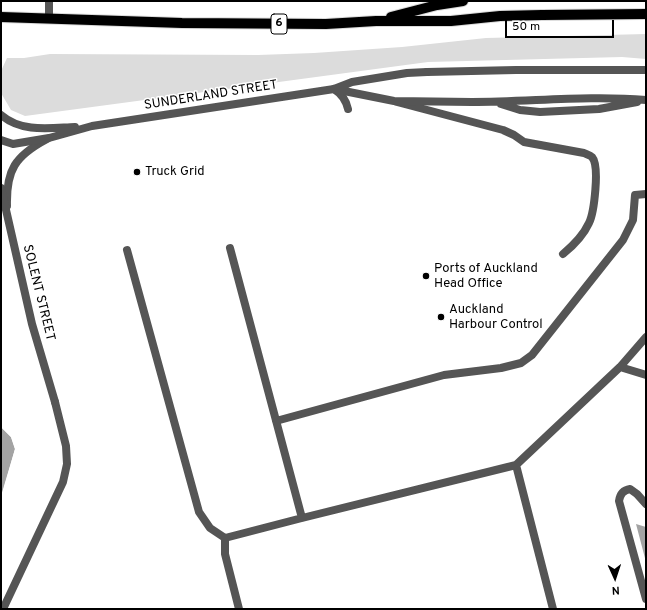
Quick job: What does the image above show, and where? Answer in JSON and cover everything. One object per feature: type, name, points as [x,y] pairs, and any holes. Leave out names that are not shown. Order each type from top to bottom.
[{"type":"main road","name":"6","points":[[376,21],[463,1]]},
{"type":"main road","name":"6","points":[[1,17],[182,23],[326,24],[376,21],[451,21],[500,16],[646,14]]},
{"type":"street","points":[[49,1],[49,19]]},
{"type":"street","name":"SUNDERLAND STREET","points":[[1,115],[9,122],[24,127],[38,129],[92,126],[334,89],[352,82],[407,73],[516,70],[646,70]]},
{"type":"street","points":[[334,89],[340,92],[346,101],[348,109]]},
{"type":"street","name":"SUNDERLAND STREET","points":[[334,89],[394,101],[497,102],[593,98],[646,100]]},
{"type":"street","points":[[497,102],[520,110],[540,112],[599,110],[646,100]]},
{"type":"street","points":[[394,101],[503,130],[524,142],[584,153],[592,157],[595,164],[596,189],[594,206],[589,223],[580,239],[563,254]]},
{"type":"street","name":"SUNDERLAND STREET","points":[[1,140],[13,144],[49,138],[92,126]]},
{"type":"street","points":[[7,212],[8,187],[14,166],[18,160],[35,146],[49,138]]},
{"type":"street","name":"SOLENT STREET","points":[[1,188],[32,324],[55,402],[66,446],[67,464],[63,482],[3,609]]},
{"type":"street","points":[[276,421],[444,375],[501,368],[521,363],[532,355],[623,240],[632,220],[635,195],[646,194]]},
{"type":"street","points":[[230,248],[302,518]]},
{"type":"street","points":[[127,250],[199,512],[210,528],[225,538],[516,465],[620,367],[646,337]]},
{"type":"street","points":[[620,367],[646,375]]},
{"type":"street","points":[[516,465],[553,609]]},
{"type":"street","points":[[646,504],[630,489],[623,491],[619,497],[646,599]]},
{"type":"street","points":[[225,538],[225,554],[238,609]]},
{"type":"shaded area","points":[[646,34],[646,59],[622,57],[428,62],[25,116],[11,110],[1,93],[1,71],[7,58],[24,58],[50,54],[258,55],[402,47],[486,38]]},
{"type":"shaded area","points":[[1,427],[11,437],[15,449],[1,496]]},
{"type":"shaded area","points":[[636,524],[646,527],[646,562]]},
{"type":"pier","points":[[1,425],[12,436],[17,449],[3,497],[1,498],[15,449],[11,437],[1,427]]},
{"type":"place","name":"Truck Grid","points":[[137,172]]},
{"type":"place","name":"Ports of Auckland Head Office","points":[[426,276]]},
{"type":"place","name":"Auckland Harbour Control","points":[[441,317]]}]
